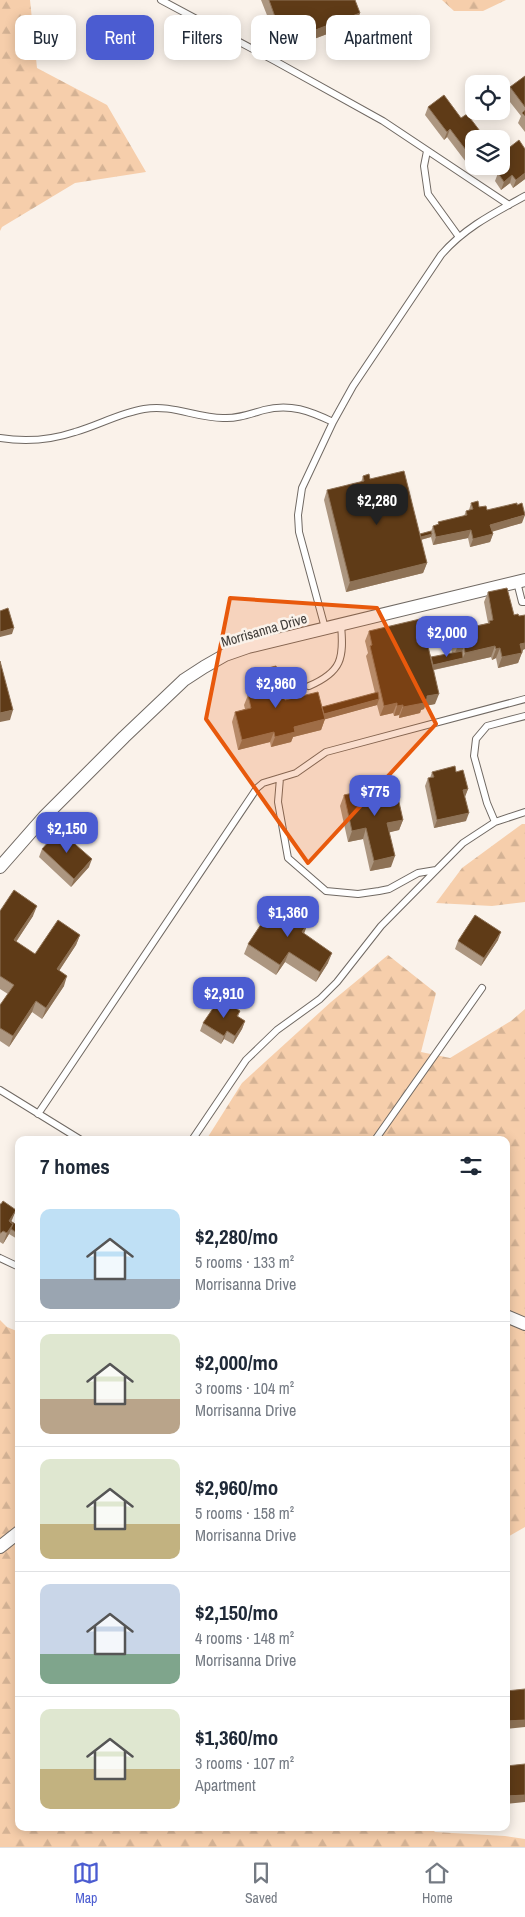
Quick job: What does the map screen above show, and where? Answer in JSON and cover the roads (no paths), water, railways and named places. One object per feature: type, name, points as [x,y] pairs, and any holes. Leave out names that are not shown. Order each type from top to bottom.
[{"type":"street","name":"Morrisanna Drive","points":[[0,867],[44,817],[184,680],[204,667],[226,655],[248,647],[521,581]]},
{"type":"street","points":[[510,1318],[525,1324]]},
{"type":"street","points":[[0,1547],[15,1535]]},
{"type":"lane","points":[[161,0],[383,121],[509,205]]},
{"type":"lane","points":[[427,151],[424,166],[428,194],[459,237]]},
{"type":"lane","points":[[325,628],[299,532],[298,515],[302,488],[333,422],[353,386],[441,255],[459,237],[476,224],[525,196]]},
{"type":"lane","points":[[0,438],[30,440],[53,438],[75,432],[121,414],[145,408],[165,408],[224,418],[240,417],[280,406],[294,407],[333,422]]},
{"type":"lane","points":[[521,581],[522,602],[525,602]]},
{"type":"lane","points":[[309,686],[327,677],[341,660],[344,648],[341,625]]},
{"type":"lane","points":[[38,1114],[262,783],[296,773],[326,752],[523,700],[525,715],[487,726],[476,739],[474,756],[487,803],[495,822]]},
{"type":"lane","points":[[280,778],[278,802],[288,858],[326,891],[358,894],[379,891],[389,889],[418,873],[436,870]]},
{"type":"lane","points":[[195,1136],[246,1060],[277,1030],[320,999],[337,982],[381,926],[436,870],[463,844],[495,822],[525,812]]},
{"type":"lane","points":[[378,1136],[482,988]]},
{"type":"lane","points":[[0,1090],[74,1136]]},
{"type":"lane","points":[[0,1258],[15,1265]]}]
